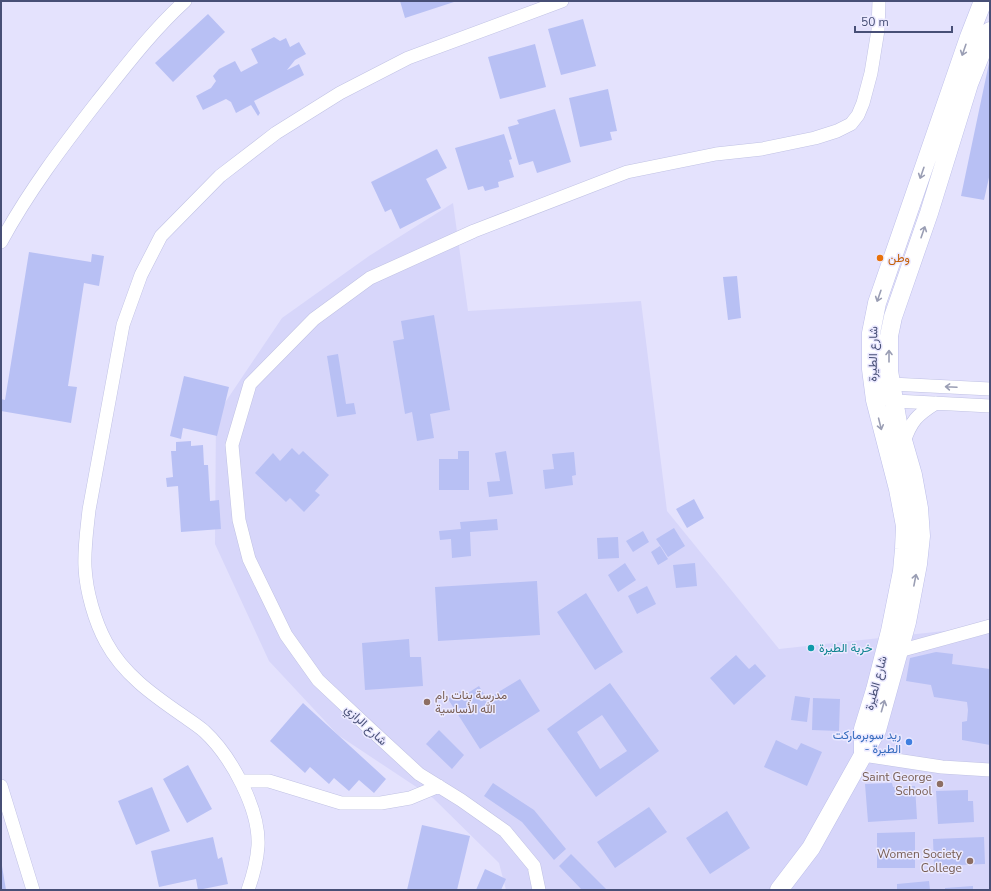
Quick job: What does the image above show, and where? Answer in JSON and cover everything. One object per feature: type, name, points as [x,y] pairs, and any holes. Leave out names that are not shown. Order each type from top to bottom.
[{"type":"main road","name":"شارع الطيرة","points":[[863,755],[863,729],[890,631],[902,571],[905,526],[898,489],[882,433],[874,396],[871,368],[871,333],[877,303],[968,37],[983,1]]},
{"type":"main road","name":"شارع الطيرة","points":[[863,755],[877,730],[907,622],[917,571],[921,536],[919,508],[913,475],[898,423],[889,371],[889,336],[893,317],[929,213],[969,84],[990,31]]},
{"type":"main road","points":[[779,890],[811,848],[863,755]]},
{"type":"street","points":[[1,242],[15,215],[56,154],[163,21],[185,1]]},
{"type":"street","points":[[248,890],[253,874],[258,845],[255,820],[241,781],[225,754],[203,731],[144,688],[123,667],[106,643],[88,590],[85,567],[89,510],[123,325],[141,275],[161,236],[220,176],[283,129],[340,92],[408,58],[562,1]]},
{"type":"street","points":[[878,30],[879,1]]},
{"type":"street","points":[[878,30],[888,1]]},
{"type":"street","name":"شارع الرازي","points":[[538,890],[534,866],[505,831],[461,800],[419,774],[318,680],[286,635],[249,559],[238,520],[232,445],[250,384],[314,319],[370,278],[474,231],[627,172],[716,154],[762,149],[815,138],[838,131],[851,124],[858,115],[863,103],[871,73],[878,30]]},
{"type":"street","points":[[874,396],[893,393],[990,389]]},
{"type":"street","points":[[893,393],[936,404],[990,406]]},
{"type":"street","points":[[904,442],[916,417],[936,404]]},
{"type":"street","points":[[899,652],[990,626]]},
{"type":"street","points":[[863,755],[942,767],[990,770]]},
{"type":"street","points":[[241,781],[269,781],[341,803],[382,803],[410,798],[439,786]]},
{"type":"street","points":[[1,786],[33,890]]},
{"type":"shaded area","points":[[453,203],[468,311],[641,301],[667,511],[779,649],[990,626],[990,890],[506,890],[499,863],[433,798],[338,735],[269,661],[215,544],[216,416],[282,318],[369,256]]},
{"type":"building","points":[[400,1],[457,1],[405,18]]},
{"type":"building","points":[[208,14],[225,32],[173,82],[155,63]]},
{"type":"building","points":[[583,19],[596,66],[561,75],[548,29]]},
{"type":"building","points":[[274,37],[280,41],[286,38],[290,47],[299,42],[306,54],[295,60],[287,70],[299,64],[304,75],[254,101],[260,113],[258,116],[251,105],[236,113],[231,102],[226,99],[203,110],[196,96],[211,88],[216,81],[213,76],[219,69],[235,61],[241,72],[258,63],[251,49]]},
{"type":"building","points":[[535,44],[546,87],[500,99],[488,57]]},
{"type":"building","points":[[989,63],[990,173],[984,200],[961,196]]},
{"type":"building","points":[[608,89],[617,131],[610,132],[612,140],[580,147],[569,98]]},
{"type":"building","points":[[555,109],[571,162],[537,173],[533,161],[519,165],[508,127],[519,124],[517,120]]},
{"type":"building","points":[[504,134],[512,159],[509,160],[514,177],[498,182],[499,187],[485,191],[483,186],[468,190],[455,148]]},
{"type":"building","points":[[437,149],[447,168],[426,179],[441,208],[400,229],[391,209],[385,212],[371,182]]},
{"type":"building","points":[[29,252],[91,262],[92,254],[104,256],[99,286],[84,283],[68,386],[77,387],[71,423],[1,411],[1,399],[5,400]]},
{"type":"building","points":[[737,276],[741,318],[728,320],[723,277]]},
{"type":"building","points":[[434,315],[450,410],[430,414],[434,438],[417,441],[412,412],[405,414],[393,341],[404,339],[401,321]]},
{"type":"building","points":[[338,354],[346,404],[354,403],[356,414],[337,417],[327,356]]},
{"type":"building","points":[[184,376],[229,387],[217,436],[183,428],[181,439],[170,436]]},
{"type":"building","points":[[191,441],[191,446],[203,445],[204,465],[208,465],[210,501],[219,500],[221,529],[181,532],[178,486],[167,487],[166,478],[173,477],[171,451],[176,451],[176,442]]},
{"type":"building","points":[[292,448],[299,455],[303,451],[329,475],[315,491],[320,495],[304,512],[290,498],[286,502],[255,473],[273,453],[280,461]]},
{"type":"building","points":[[458,451],[469,451],[469,490],[439,490],[439,459],[458,459]]},
{"type":"building","points":[[506,451],[513,494],[489,497],[487,482],[500,481],[495,453]]},
{"type":"building","points":[[574,452],[576,475],[572,476],[573,485],[545,489],[543,470],[554,469],[552,454]]},
{"type":"building","points":[[694,499],[704,518],[687,528],[676,509]]},
{"type":"building","points":[[497,519],[498,530],[470,532],[471,556],[452,558],[451,539],[440,540],[439,531],[461,529],[460,522]]},
{"type":"building","points":[[674,528],[685,546],[668,557],[656,539]]},
{"type":"building","points":[[643,531],[649,542],[633,552],[626,541]]},
{"type":"building","points":[[618,537],[619,558],[598,559],[597,538]]},
{"type":"building","points":[[660,546],[668,559],[658,565],[651,552]]},
{"type":"building","points":[[625,563],[636,580],[618,592],[608,575]]},
{"type":"building","points":[[695,563],[697,586],[676,588],[673,565]]},
{"type":"building","points":[[537,581],[540,635],[438,641],[435,587]]},
{"type":"building","points":[[647,586],[656,604],[637,614],[628,596]]},
{"type":"building","points":[[586,593],[623,652],[595,670],[557,612]]},
{"type":"building","points":[[409,639],[410,657],[421,657],[423,686],[365,690],[362,643]]},
{"type":"building","points":[[936,652],[953,654],[952,664],[990,669],[990,745],[962,740],[962,722],[967,721],[967,702],[934,697],[931,685],[906,681],[910,658]]},
{"type":"building","points":[[736,655],[749,669],[755,664],[766,676],[734,705],[710,678]]},
{"type":"building","points":[[520,679],[540,711],[480,749],[448,699],[460,691],[463,696],[479,686],[487,699]]},
{"type":"building","points":[[610,683],[659,751],[596,797],[547,729]],"holes":[[[602,715],[627,751],[600,769],[577,732]]]},
{"type":"building","points":[[795,696],[810,698],[807,722],[791,720]]},
{"type":"building","points":[[813,698],[840,699],[839,731],[812,730]]},
{"type":"building","points":[[303,703],[386,779],[374,793],[359,780],[349,791],[334,778],[329,784],[310,767],[305,773],[270,741]]},
{"type":"building","points":[[439,730],[464,755],[452,769],[426,744]]},
{"type":"building","points":[[776,740],[797,750],[801,743],[822,752],[807,786],[764,767]]},
{"type":"building","points":[[188,765],[212,809],[187,823],[163,779]]},
{"type":"building","points":[[493,783],[534,810],[566,849],[554,860],[522,822],[484,796]]},
{"type":"building","points":[[892,783],[893,787],[915,786],[917,819],[868,822],[865,784]]},
{"type":"building","points":[[152,787],[170,831],[136,845],[118,801]]},
{"type":"building","points":[[968,790],[968,801],[973,801],[974,822],[938,824],[936,791]]},
{"type":"building","points":[[649,807],[667,832],[615,868],[597,842]]},
{"type":"building","points":[[727,811],[750,848],[710,874],[686,838]]},
{"type":"building","points":[[422,825],[470,836],[457,890],[407,890]]},
{"type":"building","points":[[915,832],[915,868],[877,868],[877,833]]},
{"type":"building","points":[[213,837],[218,859],[222,857],[228,884],[198,890],[196,879],[159,887],[151,851]]},
{"type":"building","points":[[984,837],[985,864],[934,866],[933,839]]},
{"type":"building","points":[[571,854],[607,890],[582,890],[559,866]]},
{"type":"building","points":[[2,866],[6,890],[1,890]]},
{"type":"building","points":[[485,869],[506,879],[501,890],[476,890]]},
{"type":"building","points":[[929,881],[930,890],[897,890],[897,884]]},
{"type":"building","points":[[973,886],[973,890],[945,890],[945,888]]},
{"type":"place","name":"وطن","points":[[880,258]]},
{"type":"place","name":"خربة الطيرة","points":[[811,648]]},
{"type":"place","name":"مدرسة بنات رام الله الأساسية","points":[[427,702]]},
{"type":"place","name":"ريد سوبرماركت - الطيرة","points":[[909,742]]},
{"type":"place","name":"Saint George School","points":[[940,784]]},
{"type":"place","name":"Women Society College","points":[[970,861]]}]
